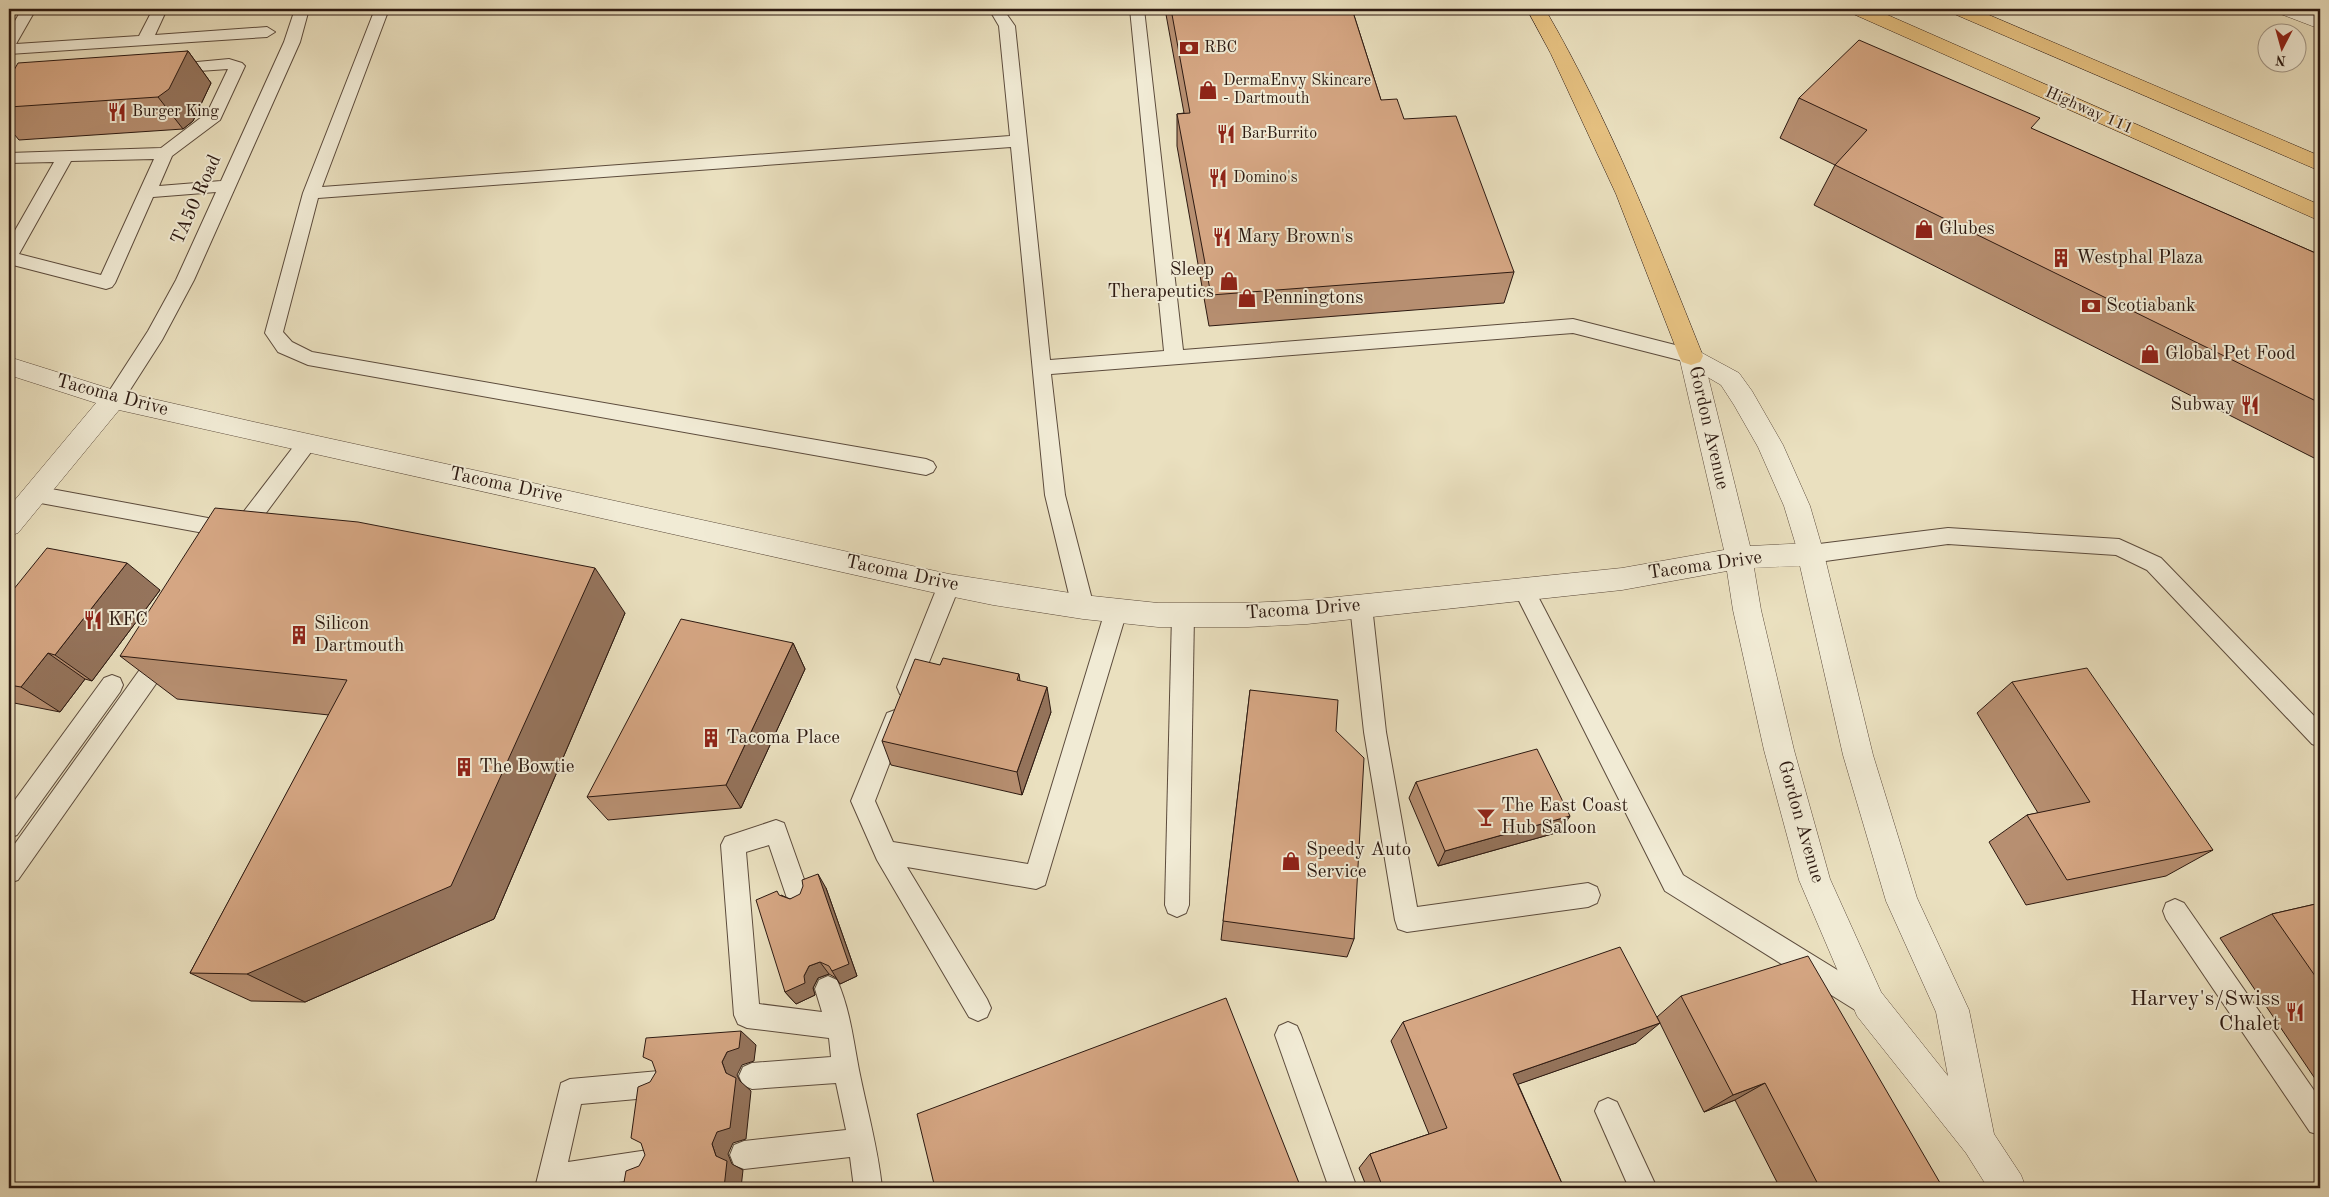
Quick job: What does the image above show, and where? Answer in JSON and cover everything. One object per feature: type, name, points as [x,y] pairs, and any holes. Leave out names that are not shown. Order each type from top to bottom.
[{"type":"highway","points":[[1536,9],[1565,63],[1627,194],[1691,356]]},
{"type":"highway","name":"Highway 111","points":[[1858,9],[2320,214]]},
{"type":"highway","points":[[1960,9],[2320,164]]},
{"type":"street","points":[[2284,9],[2320,22]]},
{"type":"street","name":"Gordon Avenue","points":[[1691,356],[1730,379],[1770,445],[1797,506],[1811,554],[1858,755],[1902,900],[1952,1010],[1978,1141]]},
{"type":"street","name":"Gordon Avenue","points":[[1691,356],[1739,558],[1747,610],[1779,750],[1816,880],[1869,1004],[1978,1141],[2008,1188]]},
{"type":"street","name":"Tacoma Drive","points":[[9,366],[114,399],[307,443],[993,594],[1116,611],[1182,615],[1288,613],[1622,579],[1739,558],[1811,554]]},
{"type":"street","points":[[9,525],[114,399]]},
{"type":"lane","points":[[9,43],[29,9]]},
{"type":"lane","points":[[145,40],[160,9]]},
{"type":"lane","name":"TA50 Road","points":[[114,399],[155,335],[172,304],[292,42],[302,9]]},
{"type":"lane","points":[[382,9],[311,193],[274,333],[286,347],[308,358],[926,467]]},
{"type":"lane","points":[[996,9],[1007,26],[1055,496],[1083,607]]},
{"type":"lane","points":[[1137,9],[1174,357]]},
{"type":"lane","points":[[9,49],[267,32]]},
{"type":"lane","points":[[65,157],[9,257],[106,283],[165,153],[214,116],[237,66],[228,64],[152,69]]},
{"type":"lane","points":[[311,193],[1019,142]]},
{"type":"lane","points":[[9,158],[165,153]]},
{"type":"lane","points":[[147,192],[227,186]]},
{"type":"lane","points":[[1041,368],[1574,326],[1691,356]]},
{"type":"lane","points":[[226,552],[307,443]]},
{"type":"lane","points":[[34,494],[241,532]]},
{"type":"lane","points":[[1811,554],[1948,536],[2120,547],[2154,564],[2320,737]]},
{"type":"lane","points":[[949,584],[863,801],[885,852],[978,1008]]},
{"type":"lane","points":[[1524,589],[1674,883],[1869,1004]]},
{"type":"lane","points":[[1361,606],[1375,732],[1407,920],[1588,895]]},
{"type":"lane","points":[[885,852],[1036,877],[1116,611]]},
{"type":"lane","points":[[1177,905],[1182,615]]},
{"type":"lane","points":[[9,872],[173,640]]},
{"type":"lane","points":[[9,827],[112,685]]},
{"type":"lane","points":[[798,900],[776,832],[733,845],[748,1015],[840,1027]]},
{"type":"lane","points":[[2175,911],[2320,1122]]},
{"type":"lane","points":[[828,989],[840,1027],[846,1069],[862,1142],[868,1188]]},
{"type":"lane","points":[[1288,1035],[1343,1188]]},
{"type":"lane","points":[[752,1076],[846,1069]]},
{"type":"lane","points":[[648,1164],[550,1183],[570,1092],[659,1084]]},
{"type":"lane","points":[[1608,1112],[1643,1188]]},
{"type":"lane","points":[[744,1155],[862,1142]]},
{"type":"building","points":[[1171,9],[1352,9],[1381,100],[1397,99],[1404,119],[1456,116],[1514,272],[1211,295],[1177,114],[1190,113]]},
{"type":"building","points":[[1859,40],[2040,118],[2031,128],[2320,255],[2320,403],[1835,165],[1867,130],[1799,98]]},
{"type":"building","points":[[188,51],[169,89],[158,97],[9,107],[9,79],[18,63]]},
{"type":"building","points":[[215,508],[358,522],[595,568],[451,886],[247,974],[190,973],[347,680],[120,656]]},
{"type":"building","points":[[47,548],[127,563],[55,655],[48,653],[21,687],[9,685],[9,595]]},
{"type":"building","name":"Tacoma Place","points":[[681,619],[793,643],[726,785],[587,797]]},
{"type":"building","points":[[943,658],[1019,674],[1017,680],[1047,687],[1017,772],[882,741],[915,659],[940,665]]},
{"type":"building","points":[[2087,668],[2213,850],[2067,880],[2027,815],[2090,802],[2012,682]]},
{"type":"building","name":"Speedy Auto Service","points":[[1250,690],[1338,700],[1336,731],[1364,758],[1354,939],[1223,921]]},
{"type":"building","points":[[1537,749],[1570,816],[1445,851],[1416,782]]},
{"type":"building","points":[[818,874],[849,964],[832,971],[829,966],[820,962],[809,966],[804,976],[805,983],[785,992],[756,900],[777,891],[779,895],[790,899],[800,894],[803,886],[802,880]]},
{"type":"building","points":[[2320,903],[2320,983],[2272,914]]},
{"type":"building","points":[[1620,947],[1660,1023],[1513,1074],[1564,1188],[1383,1188],[1370,1154],[1447,1128],[1403,1022]]},
{"type":"building","points":[[1808,956],[1943,1188],[1820,1188],[1765,1083],[1733,1095],[1681,996]]},
{"type":"building","points":[[1226,998],[1301,1188],[935,1188],[917,1114]]},
{"type":"building","points":[[741,1031],[739,1048],[727,1052],[722,1062],[726,1073],[736,1078],[730,1128],[717,1132],[712,1144],[716,1156],[727,1161],[724,1188],[623,1188],[626,1171],[639,1166],[645,1155],[641,1143],[631,1138],[638,1087],[650,1082],[656,1072],[652,1061],[643,1057],[646,1038]]},
{"type":"place","name":"RBC","points":[[1189,48]]},
{"type":"place","name":"DermaEnvy Skincare - Dartmouth","points":[[1208,90]]},
{"type":"place","name":"Burger King","points":[[117,112]]},
{"type":"place","name":"BarBurrito","points":[[1226,134]]},
{"type":"place","name":"Domino's","points":[[1218,178]]},
{"type":"place","name":"Glubes","points":[[1924,229]]},
{"type":"place","name":"Mary Brown's","points":[[1222,237]]},
{"type":"place","name":"Westphal Plaza","points":[[2061,258]]},
{"type":"place","name":"Sleep Therapeutics","points":[[1229,281]]},
{"type":"place","name":"Penningtons","points":[[1247,298]]},
{"type":"place","name":"Scotiabank","points":[[2091,306]]},
{"type":"place","name":"Global Pet Food","points":[[2150,354]]},
{"type":"place","name":"Subway","points":[[2250,405]]},
{"type":"place","name":"KFC","points":[[93,620]]},
{"type":"place","name":"Silicon Dartmouth","points":[[299,635]]},
{"type":"place","name":"Tacoma Place","points":[[711,738]]},
{"type":"place","name":"The Bowtie","points":[[464,767]]},
{"type":"place","name":"The East Coast Hub Saloon","points":[[1486,817]]},
{"type":"place","name":"Speedy Auto Service","points":[[1291,861]]},
{"type":"place","name":"Harvey's/Swiss Chalet","points":[[2295,1012]]}]
